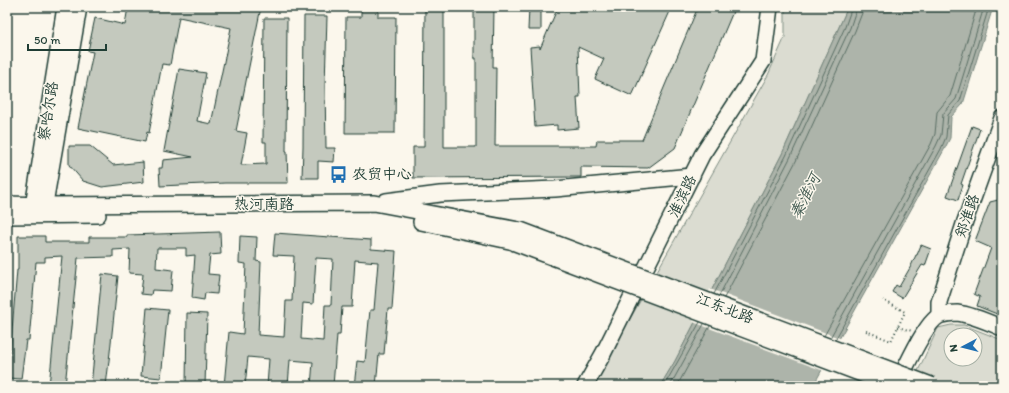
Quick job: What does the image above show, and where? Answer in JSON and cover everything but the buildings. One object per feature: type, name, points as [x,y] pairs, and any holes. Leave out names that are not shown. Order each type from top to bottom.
[{"type":"main road","name":"察哈尔路","points":[[38,210],[65,7]]},
{"type":"main road","name":"察哈尔路","points":[[38,210],[79,7]]},
{"type":"main road","name":"淮滨路","points":[[585,386],[603,354],[702,155],[763,61],[770,7]]},
{"type":"main road","name":"郑淮路","points":[[939,316],[940,302],[965,221],[1002,118]]},
{"type":"main road","points":[[374,203],[440,194],[556,189],[692,176]]},
{"type":"main road","name":"热河南路","points":[[7,216],[38,210],[374,203],[516,236]]},
{"type":"main road","name":"热河南路","points":[[7,204],[38,210],[374,211],[516,236]]},
{"type":"main road","name":"江东北路","points":[[516,236],[896,386]]},
{"type":"main road","name":"江东北路","points":[[516,236],[932,386]]},
{"type":"main road","points":[[896,386],[923,334],[931,323],[939,316],[956,313],[977,318],[1002,328]]},
{"type":"path","points":[[866,331],[891,341],[905,312],[883,300]]},
{"type":"shaded area","points":[[785,7],[848,7],[782,154],[675,361],[660,386],[592,386],[768,75],[785,37]]},
{"type":"shaded area","points":[[951,325],[964,325],[969,327],[943,327],[943,367],[983,367],[983,332],[1002,340],[1002,386],[911,386],[938,328]]},
{"type":"water","name":"秦淮河","points":[[848,7],[993,7],[963,104],[951,117],[950,138],[813,386],[660,386],[675,361],[782,154]]},
{"type":"pier","points":[[710,289],[842,339],[824,371],[693,322]]},
{"type":"place","name":"农贸中心","points":[[339,174]]}]
